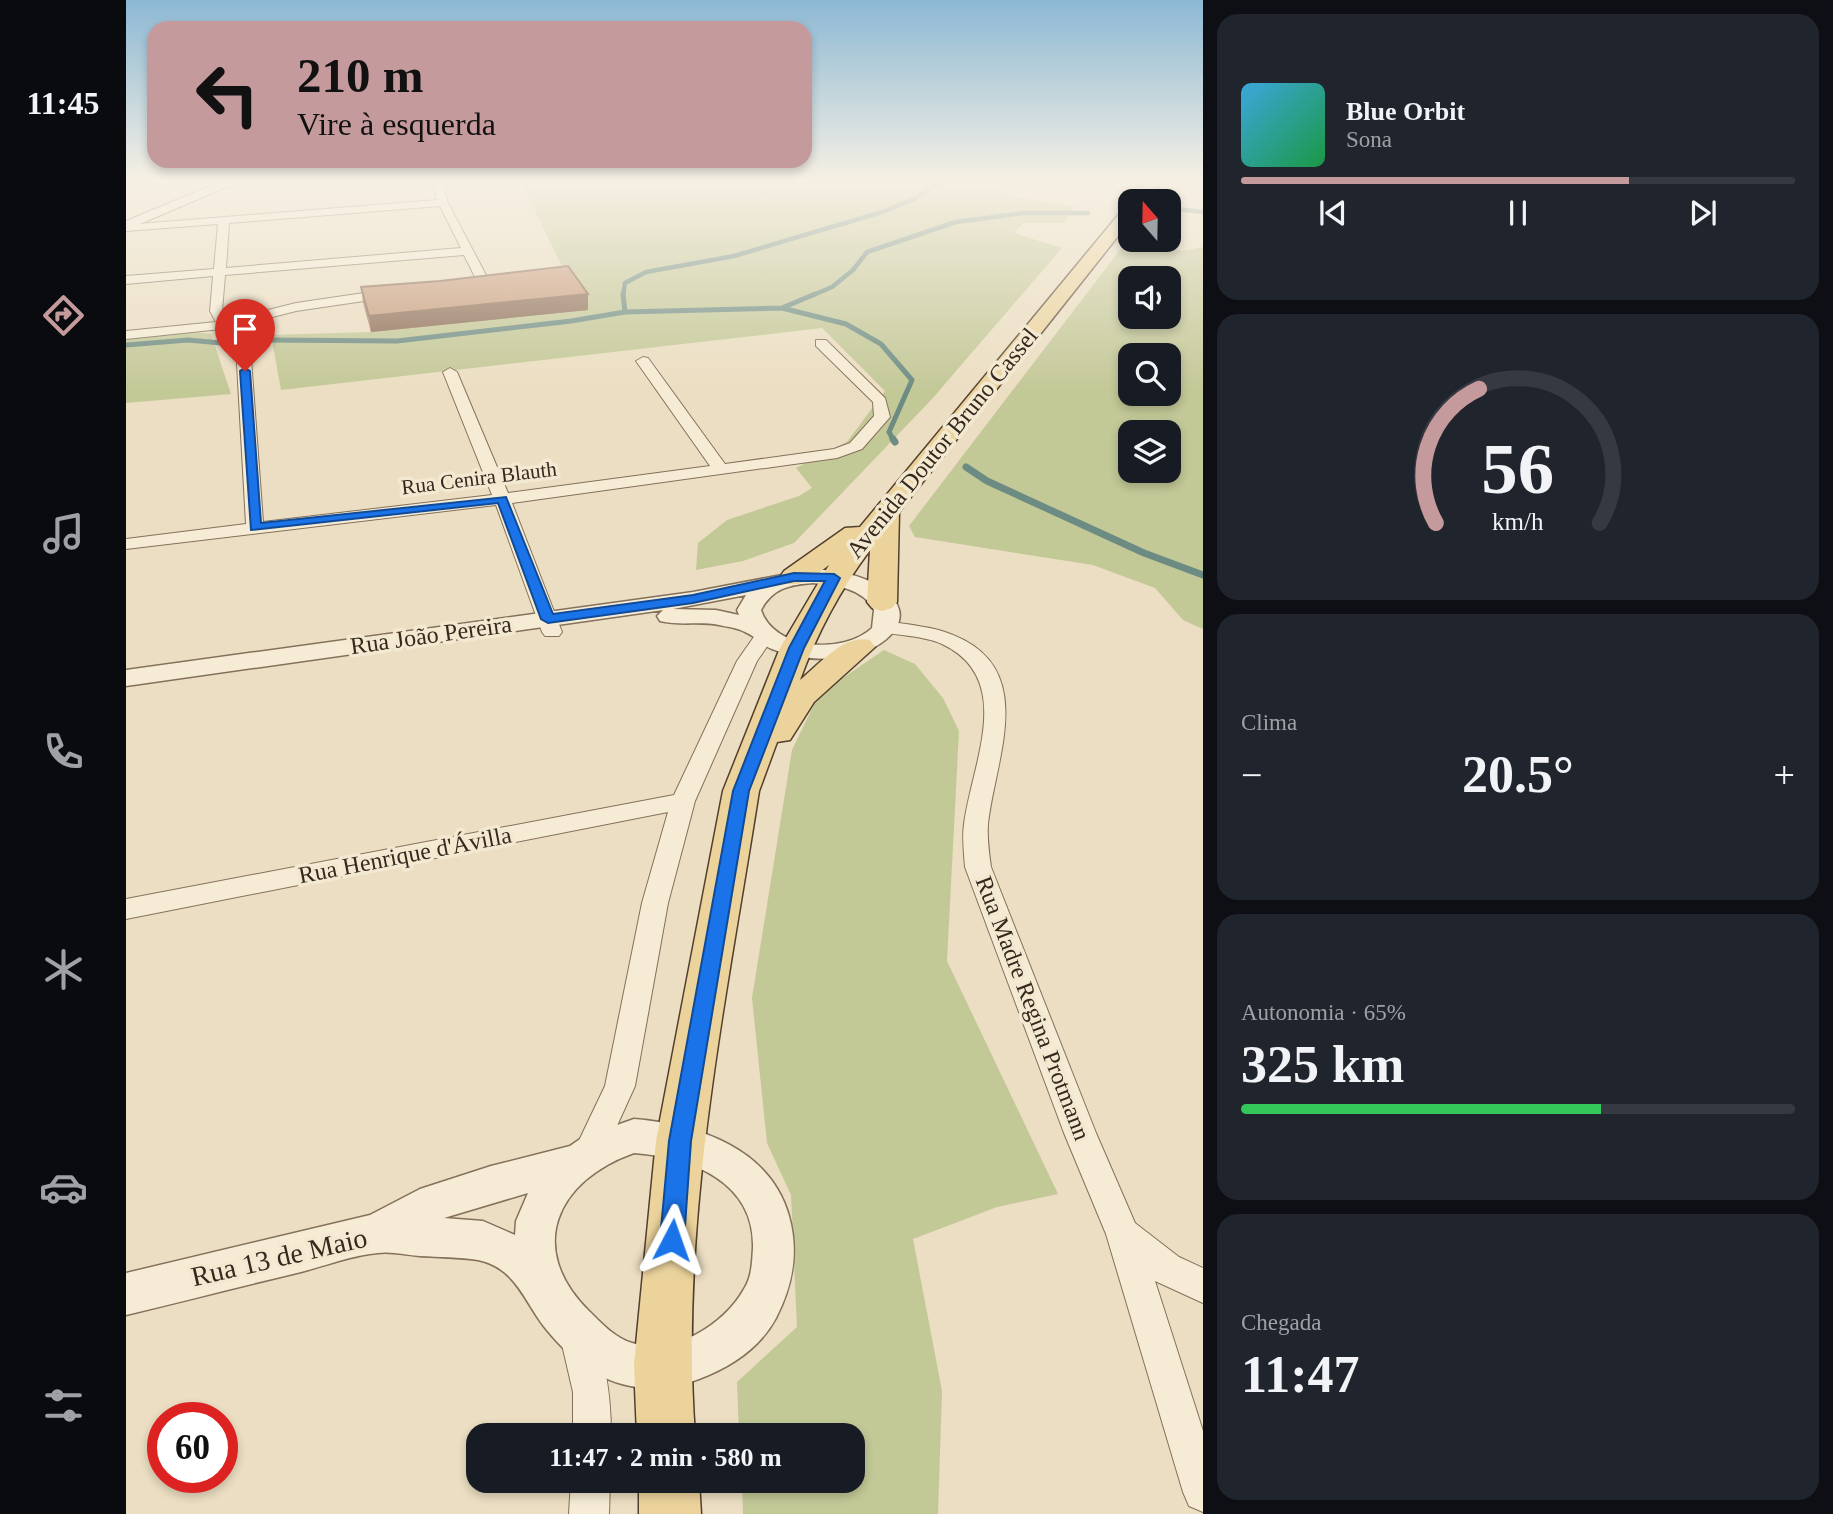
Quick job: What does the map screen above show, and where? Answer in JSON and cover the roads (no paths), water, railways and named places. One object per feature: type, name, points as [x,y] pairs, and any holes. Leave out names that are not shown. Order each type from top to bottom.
[{"type":"main road","name":"Avenida Doutor Bruno Cassel","points":[[665,1423],[662,1365],[680,1141],[741,791],[796,648],[834,578],[1098,251]]},
{"type":"main road","points":[[786,579],[886,511]]},
{"type":"main road","points":[[741,791],[801,696],[875,625],[886,511]]},
{"type":"main road","points":[[669,1493],[670,1514]]},
{"type":"street","points":[[221,251],[216,311],[243,345],[256,527]]},
{"type":"street","points":[[126,280],[469,251],[481,276],[479,283],[438,289]]},
{"type":"street","points":[[126,335],[225,325],[296,307],[411,292]]},
{"type":"street","points":[[821,343],[880,401],[882,417],[856,446],[837,453]]},
{"type":"street","points":[[643,361],[720,468]]},
{"type":"street","points":[[450,372],[550,626]]},
{"type":"street","name":"Rua Cenira Blauth","points":[[126,544],[502,499],[837,453]]},
{"type":"street","name":"Rua João Pereira","points":[[126,678],[550,626],[688,614],[716,617],[760,631],[796,648],[837,651],[875,625],[870,591],[834,578],[786,579],[550,626],[126,693]]},
{"type":"street","points":[[378,1233],[420,1208],[582,1156],[611,1141],[634,1136],[657,1136],[680,1141],[710,1151],[736,1168],[757,1191],[770,1220],[775,1252],[770,1284],[754,1315],[730,1340],[699,1357],[639,1367],[617,1359],[578,1333],[554,1303],[545,1285],[534,1247],[537,1217],[548,1190],[582,1156],[620,1086],[655,903],[683,802],[760,631],[749,610],[757,593],[786,579]]},
{"type":"street","name":"Rua Madre Regina Protmann","points":[[875,625],[948,639],[969,651],[990,675],[996,702],[994,742],[976,821],[978,867],[1080,1133],[1123,1234],[1167,1269],[1203,1286]]},
{"type":"street","name":"Rua Henrique d'Ávilla","points":[[126,909],[683,802]]},
{"type":"street","name":"Rua 13 de Maio","points":[[126,1294],[378,1233],[482,1241],[519,1258],[545,1285]]},
{"type":"street","points":[[1123,1234],[1203,1492]]},
{"type":"street","points":[[578,1333],[592,1392],[592,1423]]},
{"type":"street","points":[[589,1514],[590,1493]]},
{"type":"waterway","points":[[623,295],[625,283],[646,272],[752,251]]},
{"type":"waterway","points":[[811,296],[832,287],[871,251]]},
{"type":"waterway","points":[[782,308],[815,294]]},
{"type":"waterway","points":[[623,295],[625,312]]},
{"type":"waterway","points":[[625,312],[782,308]]},
{"type":"waterway","points":[[782,308],[846,324],[881,344],[912,380],[889,432],[894,441]]},
{"type":"waterway","points":[[270,340],[397,341],[571,321],[625,312]]},
{"type":"waterway","points":[[126,345],[188,340],[221,343]]},
{"type":"waterway","points":[[966,467],[987,481],[1144,553],[1203,575]]}]
